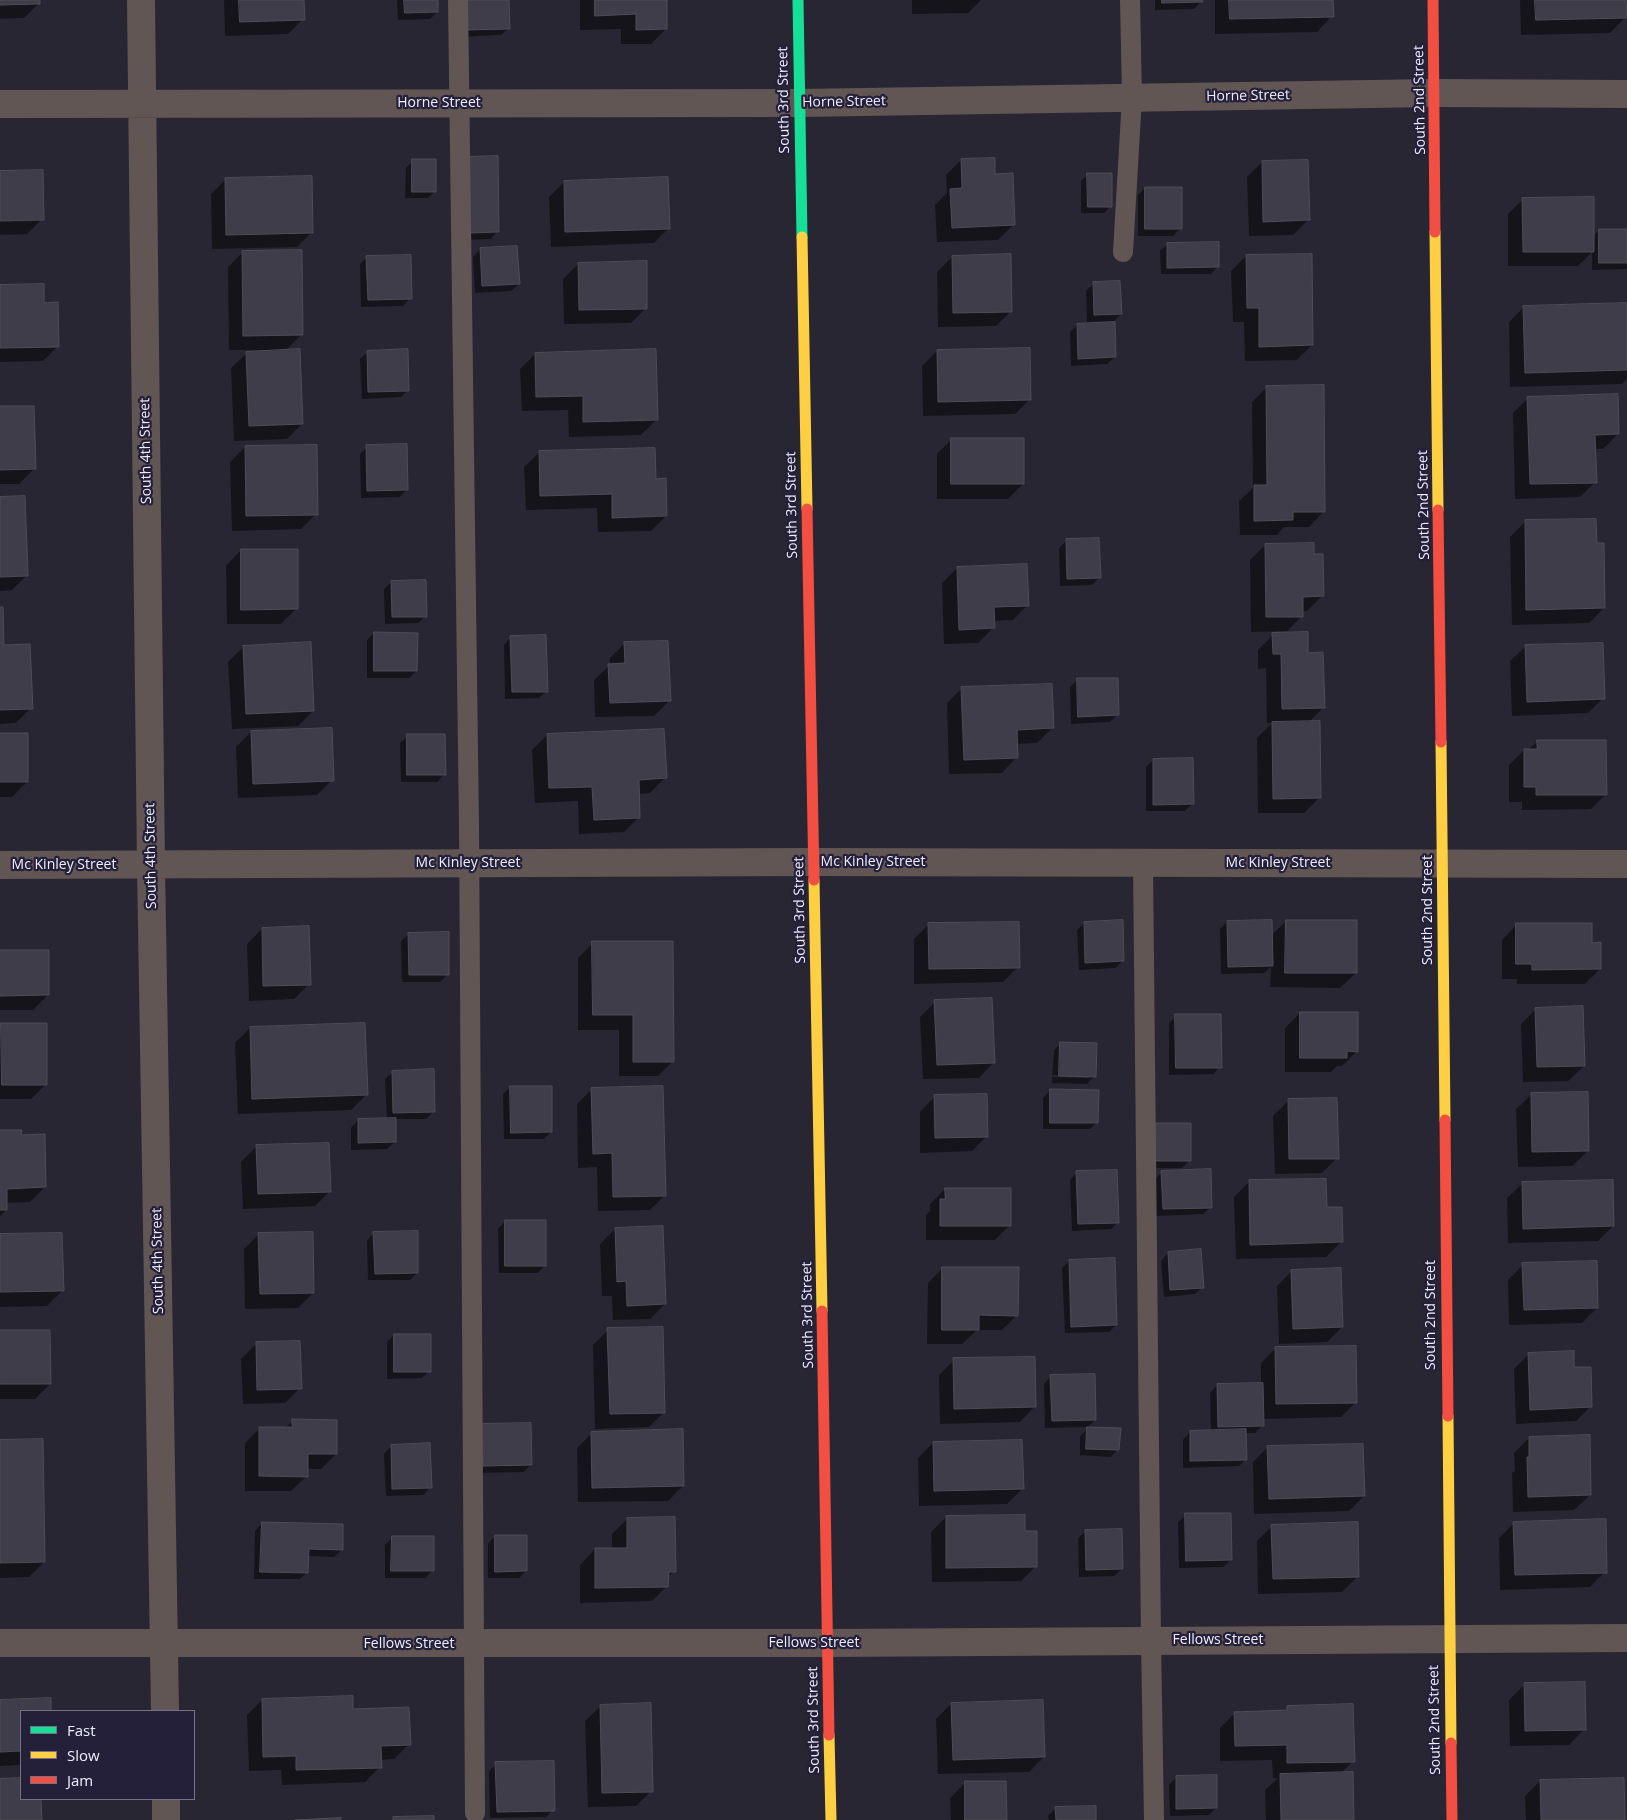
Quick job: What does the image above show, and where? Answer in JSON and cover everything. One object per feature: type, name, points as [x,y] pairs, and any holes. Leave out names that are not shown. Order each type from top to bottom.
[{"type":"street","name":"South 4th Street","points":[[140,0],[151,865],[165,1710]]},
{"type":"street","name":"South 3rd Street","points":[[798,0],[831,1820]]},
{"type":"street","name":"South 2nd Street","points":[[1433,0],[1452,1820]]},
{"type":"street","name":"Horne Street","points":[[0,104],[799,103],[1435,93],[1627,94]]},
{"type":"street","name":"Mc Kinley Street","points":[[0,865],[814,862],[1627,864]]},
{"type":"street","name":"Fellows Street","points":[[0,1643],[828,1643],[1627,1638]]},
{"type":"street","points":[[166,1800],[166,1820]]},
{"type":"lane","points":[[458,0],[470,863],[476,1813]]},
{"type":"lane","points":[[1123,252],[1132,97],[1130,0]]},
{"type":"lane","points":[[1143,863],[1154,1820]]},
{"type":"building","points":[[0,0],[40,0],[40,4],[0,5]]},
{"type":"building","points":[[239,0],[304,0],[305,20],[240,22]]},
{"type":"building","points":[[404,0],[438,0],[438,12],[405,13]]},
{"type":"building","points":[[464,0],[509,0],[510,29],[465,30]]},
{"type":"building","points":[[595,0],[667,0],[667,29],[636,30],[636,14],[595,16]]},
{"type":"building","points":[[1162,0],[1202,0],[1203,2],[1162,3]]},
{"type":"building","points":[[1229,0],[1333,0],[1334,17],[1230,19]]},
{"type":"building","points":[[1535,0],[1626,0],[1627,18],[1536,20]]},
{"type":"building","points":[[498,156],[499,232],[470,233],[467,157]]},
{"type":"building","points":[[995,158],[995,174],[1013,173],[1015,225],[952,228],[950,189],[962,188],[961,159]]},
{"type":"building","points":[[412,159],[436,159],[436,192],[412,192]]},
{"type":"building","points":[[1308,160],[1310,220],[1263,222],[1262,161]]},
{"type":"building","points":[[43,170],[44,220],[0,221],[0,171]]},
{"type":"building","points":[[1087,173],[1112,173],[1112,207],[1088,207]]},
{"type":"building","points":[[312,176],[313,233],[226,235],[225,178]]},
{"type":"building","points":[[668,177],[670,229],[565,232],[564,181]]},
{"type":"building","points":[[1145,187],[1182,187],[1182,229],[1145,229]]},
{"type":"building","points":[[1594,197],[1594,252],[1523,252],[1522,198]]},
{"type":"building","points":[[1599,229],[1627,229],[1627,263],[1599,263]]},
{"type":"building","points":[[1219,242],[1219,267],[1167,268],[1167,243]]},
{"type":"building","points":[[517,246],[520,284],[482,286],[480,248]]},
{"type":"building","points":[[302,250],[303,335],[243,336],[242,251]]},
{"type":"building","points":[[1011,254],[1012,312],[953,313],[952,256]]},
{"type":"building","points":[[1312,254],[1313,345],[1259,347],[1259,308],[1247,308],[1246,255]]},
{"type":"building","points":[[411,255],[412,299],[368,300],[366,256]]},
{"type":"building","points":[[647,261],[647,309],[579,310],[578,263]]},
{"type":"building","points":[[1120,281],[1122,314],[1094,315],[1093,282]]},
{"type":"building","points":[[44,284],[44,303],[58,302],[59,347],[0,348],[0,285]]},
{"type":"building","points":[[1627,303],[1627,370],[1525,373],[1523,306]]},
{"type":"building","points":[[1115,322],[1116,357],[1078,359],[1077,324]]},
{"type":"building","points":[[1030,348],[1031,400],[938,402],[937,350]]},
{"type":"building","points":[[300,349],[303,424],[249,426],[246,352]]},
{"type":"building","points":[[408,349],[409,391],[368,392],[367,351]]},
{"type":"building","points":[[656,349],[658,420],[583,422],[583,396],[536,397],[535,353]]},
{"type":"building","points":[[1324,385],[1325,512],[1293,512],[1293,520],[1254,521],[1254,485],[1267,485],[1266,386]]},
{"type":"building","points":[[1618,394],[1619,434],[1595,435],[1597,483],[1530,484],[1527,397]]},
{"type":"building","points":[[0,406],[34,406],[36,469],[0,470]]},
{"type":"building","points":[[951,438],[1024,438],[1024,484],[951,484]]},
{"type":"building","points":[[407,444],[408,490],[367,491],[366,445]]},
{"type":"building","points":[[317,445],[318,515],[246,516],[245,446]]},
{"type":"building","points":[[655,448],[656,479],[666,478],[667,516],[612,518],[612,494],[540,496],[539,451]]},
{"type":"building","points":[[25,496],[28,576],[0,577],[0,497]]},
{"type":"building","points":[[1596,519],[1597,543],[1604,543],[1605,608],[1526,610],[1525,520]]},
{"type":"building","points":[[1099,538],[1101,578],[1067,579],[1066,539]]},
{"type":"building","points":[[1314,543],[1314,554],[1323,554],[1324,596],[1303,597],[1303,617],[1266,617],[1265,544]]},
{"type":"building","points":[[241,549],[298,549],[298,609],[241,610]]},
{"type":"building","points":[[1027,564],[1029,606],[994,607],[995,628],[959,630],[957,567]]},
{"type":"building","points":[[426,580],[427,617],[392,617],[391,581]]},
{"type":"building","points":[[0,607],[3,607],[4,645],[30,644],[33,709],[0,710]]},
{"type":"building","points":[[374,632],[418,633],[417,671],[374,671]]},
{"type":"building","points":[[1308,632],[1308,653],[1323,652],[1325,708],[1282,709],[1281,654],[1273,654],[1272,633]]},
{"type":"building","points":[[546,635],[548,692],[512,692],[510,636]]},
{"type":"building","points":[[668,641],[671,701],[610,703],[608,664],[625,663],[624,642]]},
{"type":"building","points":[[311,642],[314,711],[246,714],[243,646]]},
{"type":"building","points":[[1603,643],[1605,699],[1527,702],[1525,645]]},
{"type":"building","points":[[1077,678],[1118,678],[1119,715],[1078,717]]},
{"type":"building","points":[[1052,684],[1054,728],[1017,730],[1018,758],[964,760],[961,687]]},
{"type":"building","points":[[1320,721],[1321,798],[1273,799],[1272,722]]},
{"type":"building","points":[[332,728],[334,781],[253,784],[251,731]]},
{"type":"building","points":[[664,729],[667,778],[639,780],[640,818],[594,820],[592,787],[549,788],[547,734]]},
{"type":"building","points":[[0,733],[28,733],[28,782],[0,782]]},
{"type":"building","points":[[407,734],[445,734],[446,775],[407,775]]},
{"type":"building","points":[[1537,740],[1606,740],[1607,795],[1536,795],[1536,787],[1524,787],[1524,749],[1537,749]]},
{"type":"building","points":[[1193,758],[1194,804],[1153,805],[1153,759]]},
{"type":"building","points":[[1123,920],[1124,961],[1085,963],[1084,922]]},
{"type":"building","points":[[1272,920],[1273,966],[1228,967],[1227,921]]},
{"type":"building","points":[[1286,920],[1357,920],[1357,973],[1285,973]]},
{"type":"building","points":[[1019,922],[1020,968],[929,969],[928,923]]},
{"type":"building","points":[[1516,923],[1592,923],[1592,943],[1601,942],[1601,969],[1532,970],[1532,964],[1516,964]]},
{"type":"building","points":[[309,926],[311,985],[263,986],[262,928]]},
{"type":"building","points":[[449,932],[449,975],[409,975],[408,933]]},
{"type":"building","points":[[592,941],[673,941],[674,1062],[633,1062],[633,1015],[593,1015]]},
{"type":"building","points":[[0,950],[49,950],[49,995],[0,996]]},
{"type":"building","points":[[992,998],[995,1063],[937,1065],[934,1000]]},
{"type":"building","points":[[1583,1006],[1585,1066],[1537,1067],[1535,1008]]},
{"type":"building","points":[[1300,1012],[1358,1012],[1358,1052],[1347,1051],[1347,1058],[1300,1058]]},
{"type":"building","points":[[1175,1014],[1221,1014],[1222,1068],[1176,1068]]},
{"type":"building","points":[[1,1023],[47,1023],[47,1085],[2,1085]]},
{"type":"building","points":[[365,1023],[368,1095],[252,1099],[250,1027]]},
{"type":"building","points":[[1060,1042],[1097,1043],[1096,1077],[1059,1076]]},
{"type":"building","points":[[434,1069],[435,1112],[393,1113],[392,1071]]},
{"type":"building","points":[[510,1086],[552,1086],[552,1132],[511,1133]]},
{"type":"building","points":[[663,1086],[666,1196],[613,1197],[612,1153],[593,1154],[591,1088]]},
{"type":"building","points":[[1050,1089],[1099,1090],[1098,1123],[1050,1123]]},
{"type":"building","points":[[1588,1092],[1589,1151],[1532,1152],[1531,1093]]},
{"type":"building","points":[[987,1094],[988,1137],[935,1138],[934,1095]]},
{"type":"building","points":[[1337,1098],[1339,1159],[1289,1159],[1288,1099]]},
{"type":"building","points":[[396,1118],[396,1142],[358,1143],[358,1119]]},
{"type":"building","points":[[1156,1123],[1191,1123],[1191,1161],[1156,1161]]},
{"type":"building","points":[[0,1130],[22,1130],[21,1135],[45,1134],[46,1187],[7,1189],[7,1210],[0,1210]]},
{"type":"building","points":[[329,1143],[331,1192],[258,1194],[256,1145]]},
{"type":"building","points":[[1211,1169],[1212,1208],[1163,1209],[1161,1171]]},
{"type":"building","points":[[1117,1170],[1119,1223],[1078,1224],[1076,1171]]},
{"type":"building","points":[[1326,1179],[1327,1207],[1342,1207],[1343,1242],[1250,1245],[1249,1180]]},
{"type":"building","points":[[1613,1180],[1614,1226],[1523,1229],[1522,1182]]},
{"type":"building","points":[[945,1188],[1011,1188],[1011,1226],[940,1226],[940,1199],[945,1199]]},
{"type":"building","points":[[505,1220],[546,1220],[546,1266],[505,1266]]},
{"type":"building","points":[[663,1226],[666,1304],[627,1306],[626,1281],[617,1282],[615,1228]]},
{"type":"building","points":[[418,1231],[418,1273],[375,1274],[373,1232]]},
{"type":"building","points":[[313,1232],[314,1293],[260,1294],[258,1233]]},
{"type":"building","points":[[62,1233],[64,1291],[0,1292],[0,1234]]},
{"type":"building","points":[[1201,1249],[1204,1288],[1170,1290],[1168,1252]]},
{"type":"building","points":[[1115,1258],[1117,1325],[1071,1327],[1069,1260]]},
{"type":"building","points":[[1597,1261],[1598,1308],[1524,1310],[1522,1263]]},
{"type":"building","points":[[942,1267],[1019,1267],[1018,1316],[979,1315],[979,1330],[942,1330]]},
{"type":"building","points":[[1341,1268],[1343,1327],[1293,1329],[1291,1270]]},
{"type":"building","points":[[663,1327],[665,1413],[610,1414],[607,1328]]},
{"type":"building","points":[[0,1330],[50,1330],[51,1384],[0,1384]]},
{"type":"building","points":[[394,1334],[431,1334],[431,1372],[394,1372]]},
{"type":"building","points":[[300,1341],[302,1389],[257,1390],[256,1342]]},
{"type":"building","points":[[1356,1346],[1357,1403],[1276,1404],[1275,1347]]},
{"type":"building","points":[[1574,1351],[1574,1367],[1591,1367],[1592,1407],[1530,1410],[1528,1353]]},
{"type":"building","points":[[1035,1357],[1036,1407],[954,1409],[953,1358]]},
{"type":"building","points":[[1095,1374],[1096,1420],[1052,1421],[1050,1375]]},
{"type":"building","points":[[1263,1383],[1264,1426],[1218,1427],[1217,1384]]},
{"type":"building","points":[[292,1419],[337,1420],[337,1454],[308,1454],[308,1477],[259,1476],[259,1427],[292,1427]]},
{"type":"building","points":[[531,1423],[532,1465],[483,1466],[481,1424]]},
{"type":"building","points":[[1087,1427],[1121,1428],[1119,1450],[1086,1449]]},
{"type":"building","points":[[683,1429],[684,1486],[592,1488],[591,1432]]},
{"type":"building","points":[[1246,1429],[1247,1460],[1190,1461],[1190,1431]]},
{"type":"building","points":[[1590,1435],[1591,1495],[1528,1497],[1527,1457],[1529,1457],[1529,1437]]},
{"type":"building","points":[[43,1439],[45,1562],[0,1563],[0,1440]]},
{"type":"building","points":[[1022,1440],[1024,1489],[934,1491],[933,1442]]},
{"type":"building","points":[[430,1443],[432,1488],[392,1489],[391,1445]]},
{"type":"building","points":[[1363,1444],[1365,1496],[1269,1499],[1267,1446]]},
{"type":"building","points":[[1185,1513],[1231,1513],[1232,1560],[1186,1561]]},
{"type":"building","points":[[1025,1515],[1025,1531],[1037,1531],[1037,1567],[946,1568],[946,1516]]},
{"type":"building","points":[[675,1517],[676,1572],[669,1572],[668,1587],[595,1588],[595,1548],[627,1548],[627,1518]]},
{"type":"building","points":[[1606,1519],[1607,1573],[1515,1575],[1513,1522]]},
{"type":"building","points":[[262,1522],[343,1524],[343,1550],[309,1549],[308,1573],[260,1572]]},
{"type":"building","points":[[1358,1522],[1359,1577],[1273,1579],[1271,1525]]},
{"type":"building","points":[[1122,1529],[1123,1569],[1086,1570],[1085,1530]]},
{"type":"building","points":[[495,1535],[527,1535],[527,1571],[495,1572]]},
{"type":"building","points":[[392,1536],[434,1536],[434,1571],[391,1571]]},
{"type":"building","points":[[1585,1682],[1586,1730],[1525,1731],[1524,1683]]},
{"type":"building","points":[[353,1696],[353,1709],[409,1707],[411,1745],[381,1746],[382,1768],[296,1770],[296,1756],[263,1757],[262,1699]]},
{"type":"building","points":[[51,1698],[51,1710],[20,1710],[20,1751],[0,1752],[0,1700]]},
{"type":"building","points":[[1043,1700],[1045,1757],[953,1760],[951,1703]]},
{"type":"building","points":[[651,1703],[653,1792],[602,1793],[600,1705]]},
{"type":"building","points":[[1353,1704],[1355,1762],[1287,1763],[1287,1745],[1235,1746],[1234,1712],[1287,1710],[1287,1706]]},
{"type":"building","points":[[554,1761],[555,1811],[497,1812],[495,1762]]},
{"type":"building","points":[[1353,1772],[1354,1820],[1281,1820],[1280,1774]]},
{"type":"building","points":[[1217,1775],[1217,1808],[1176,1809],[1176,1776]]},
{"type":"building","points":[[20,1778],[20,1800],[41,1800],[42,1820],[0,1820],[0,1779]]},
{"type":"building","points":[[1624,1778],[1625,1820],[1541,1820],[1540,1780]]},
{"type":"building","points":[[965,1781],[1006,1781],[1007,1820],[965,1820]]},
{"type":"building","points":[[1096,1806],[1096,1820],[1056,1820],[1055,1807]]},
{"type":"building","points":[[434,1816],[434,1820],[393,1820],[393,1817]]},
{"type":"building","points":[[341,1818],[341,1820],[295,1820]]},
{"type":"traffic: fast","points":[[798,0],[802,237]]},
{"type":"traffic: slow","points":[[1435,232],[1438,510]]},
{"type":"traffic: slow","points":[[802,237],[807,509]]},
{"type":"traffic: slow","points":[[1441,742],[1445,1120]]},
{"type":"traffic: slow","points":[[814,880],[822,1311]]},
{"type":"traffic: slow","points":[[1448,1416],[1451,1743]]},
{"type":"traffic: slow","points":[[829,1735],[831,1820]]},
{"type":"traffic: jam","points":[[1433,0],[1435,232]]},
{"type":"traffic: jam","points":[[807,509],[814,880]]},
{"type":"traffic: jam","points":[[1438,510],[1441,742]]},
{"type":"traffic: jam","points":[[1445,1120],[1448,1416]]},
{"type":"traffic: jam","points":[[822,1311],[829,1735]]},
{"type":"traffic: jam","points":[[1451,1743],[1452,1820]]}]
